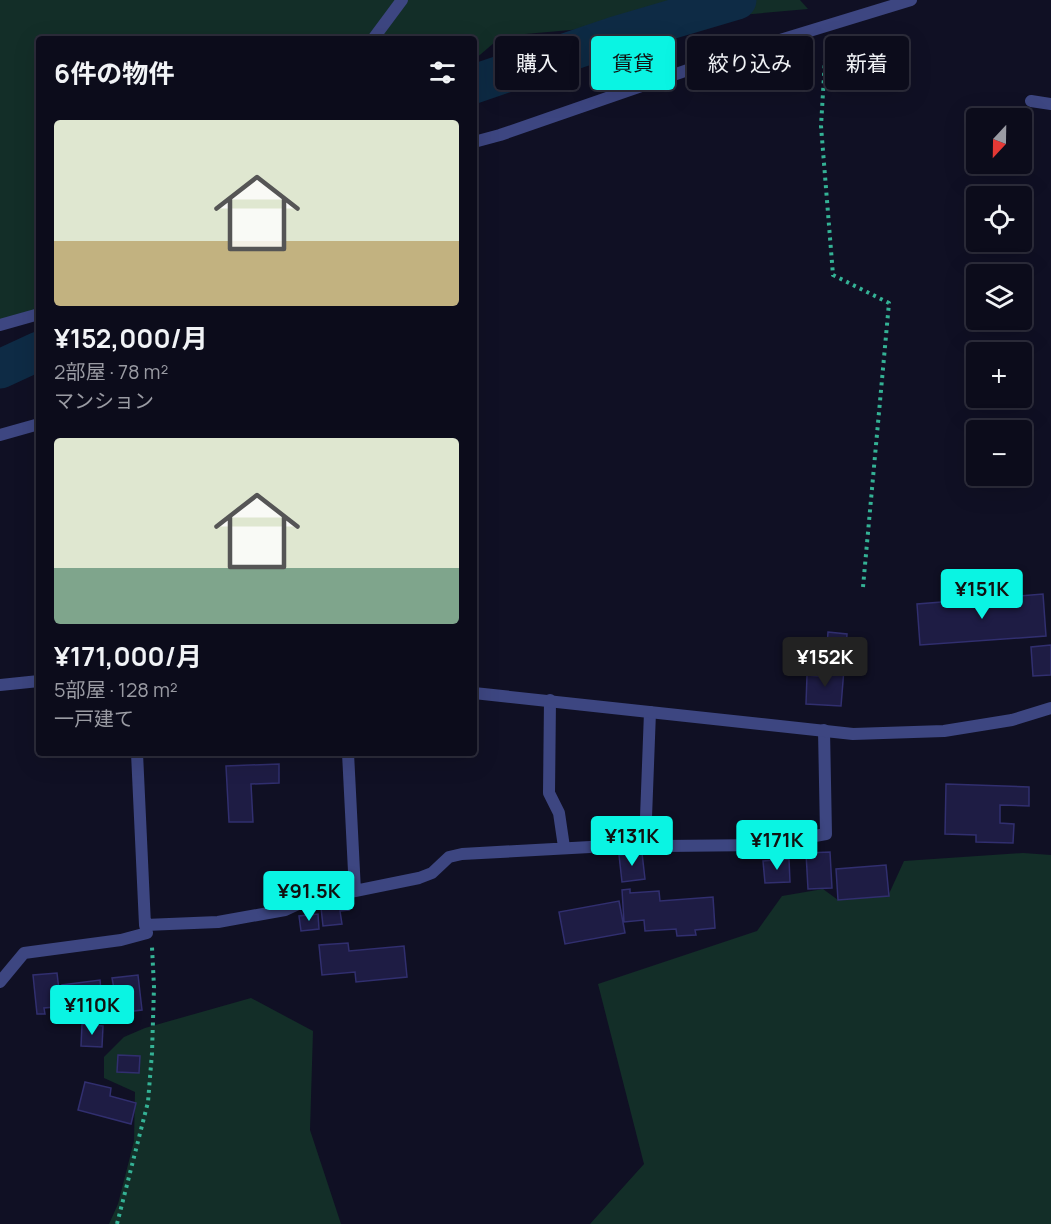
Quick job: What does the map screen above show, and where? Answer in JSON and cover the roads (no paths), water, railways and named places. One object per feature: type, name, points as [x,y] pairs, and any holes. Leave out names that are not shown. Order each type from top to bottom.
[{"type":"street","points":[[375,36],[402,0]]},
{"type":"street","points":[[477,141],[731,55],[911,0]]},
{"type":"street","points":[[1031,101],[1051,104]]},
{"type":"street","points":[[0,326],[36,315]]},
{"type":"street","points":[[0,435],[36,425]]},
{"type":"street","points":[[0,685],[36,681]]},
{"type":"street","points":[[477,693],[853,734],[944,731],[1012,720],[1051,708]]},
{"type":"street","points":[[550,700],[549,793],[559,813],[564,847]]},
{"type":"street","points":[[645,844],[650,712]]},
{"type":"street","points":[[0,982],[24,953],[121,940],[146,929],[218,922],[285,910],[311,898],[419,878],[432,873],[449,857],[462,854],[645,844],[663,846],[765,845],[826,834],[824,730]]},
{"type":"street","points":[[137,756],[146,929]]},
{"type":"street","points":[[348,756],[356,891]]},
{"type":"waterway","points":[[477,83],[615,36],[737,0]]},
{"type":"waterway","points":[[0,369],[36,352]]}]
